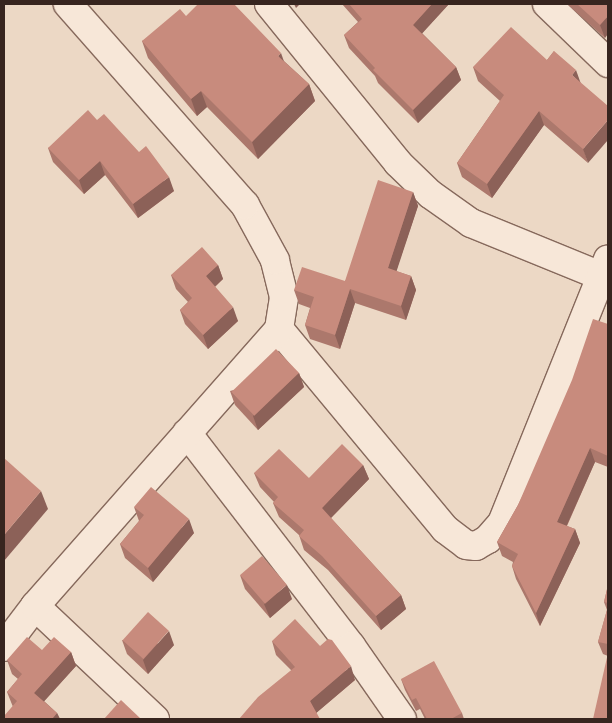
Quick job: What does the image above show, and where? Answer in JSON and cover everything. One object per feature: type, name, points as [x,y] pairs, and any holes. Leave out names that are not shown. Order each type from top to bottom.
[{"type":"street","points":[[4,647],[35,606],[280,329],[284,297],[275,260],[245,205],[68,4]]},
{"type":"street","points":[[269,4],[398,163],[430,194],[471,224],[604,267],[502,523],[488,539],[476,546],[466,544],[445,529],[280,329]]},
{"type":"street","points":[[546,4],[608,63]]},
{"type":"street","points":[[187,433],[351,646],[402,719]]},
{"type":"street","points":[[35,606],[155,719]]},
{"type":"building","points":[[198,4],[234,4],[281,53],[278,56],[309,84],[252,142],[201,91],[191,99],[142,41],[180,9],[186,16]]},
{"type":"building","points":[[349,4],[432,4],[413,25],[456,67],[413,110],[373,70],[375,68],[344,35],[362,19]]},
{"type":"building","points":[[577,4],[608,4],[608,16],[600,25]]},
{"type":"building","points":[[511,27],[547,60],[554,51],[576,70],[572,75],[608,106],[608,120],[583,149],[539,111],[487,184],[457,163],[504,95],[473,67]]},
{"type":"building","points":[[88,110],[97,120],[104,114],[139,152],[146,146],[169,177],[133,204],[100,161],[79,180],[48,148]]},
{"type":"building","points":[[378,180],[413,192],[388,268],[411,276],[401,306],[350,289],[335,335],[305,325],[314,297],[294,290],[302,267],[345,281]]},
{"type":"building","points":[[202,247],[218,265],[206,276],[233,307],[203,335],[180,310],[192,298],[171,275]]},
{"type":"building","points":[[593,319],[608,324],[608,456],[590,448],[557,522],[575,529],[536,613],[512,566],[518,554],[497,542],[518,505],[572,380]]},
{"type":"building","points":[[276,349],[299,373],[254,416],[231,392]]},
{"type":"building","points":[[342,444],[363,465],[322,508],[401,595],[376,616],[322,556],[299,536],[304,530],[273,503],[278,497],[254,473],[279,449],[309,478]]},
{"type":"building","points":[[4,458],[41,491],[4,535]]},
{"type":"building","points":[[151,487],[189,519],[148,568],[120,544],[144,515],[134,507]]},
{"type":"building","points":[[262,556],[287,585],[265,604],[240,575]]},
{"type":"building","points":[[608,585],[608,603],[604,602]]},
{"type":"building","points":[[608,606],[608,644],[598,642]]},
{"type":"building","points":[[148,612],[169,631],[143,659],[123,640]]},
{"type":"building","points":[[295,619],[320,646],[328,639],[332,640],[351,666],[310,701],[320,719],[239,719],[258,697],[295,667],[272,641]]},
{"type":"building","points":[[27,637],[42,650],[54,637],[71,652],[34,693],[57,713],[52,719],[4,719],[4,716],[17,701],[7,692],[22,674],[7,660]]},
{"type":"building","points":[[608,653],[608,719],[593,719]]},
{"type":"building","points":[[434,661],[462,713],[451,719],[427,719],[416,698],[412,700],[401,679]]},
{"type":"building","points":[[121,700],[141,719],[104,719]]}]
